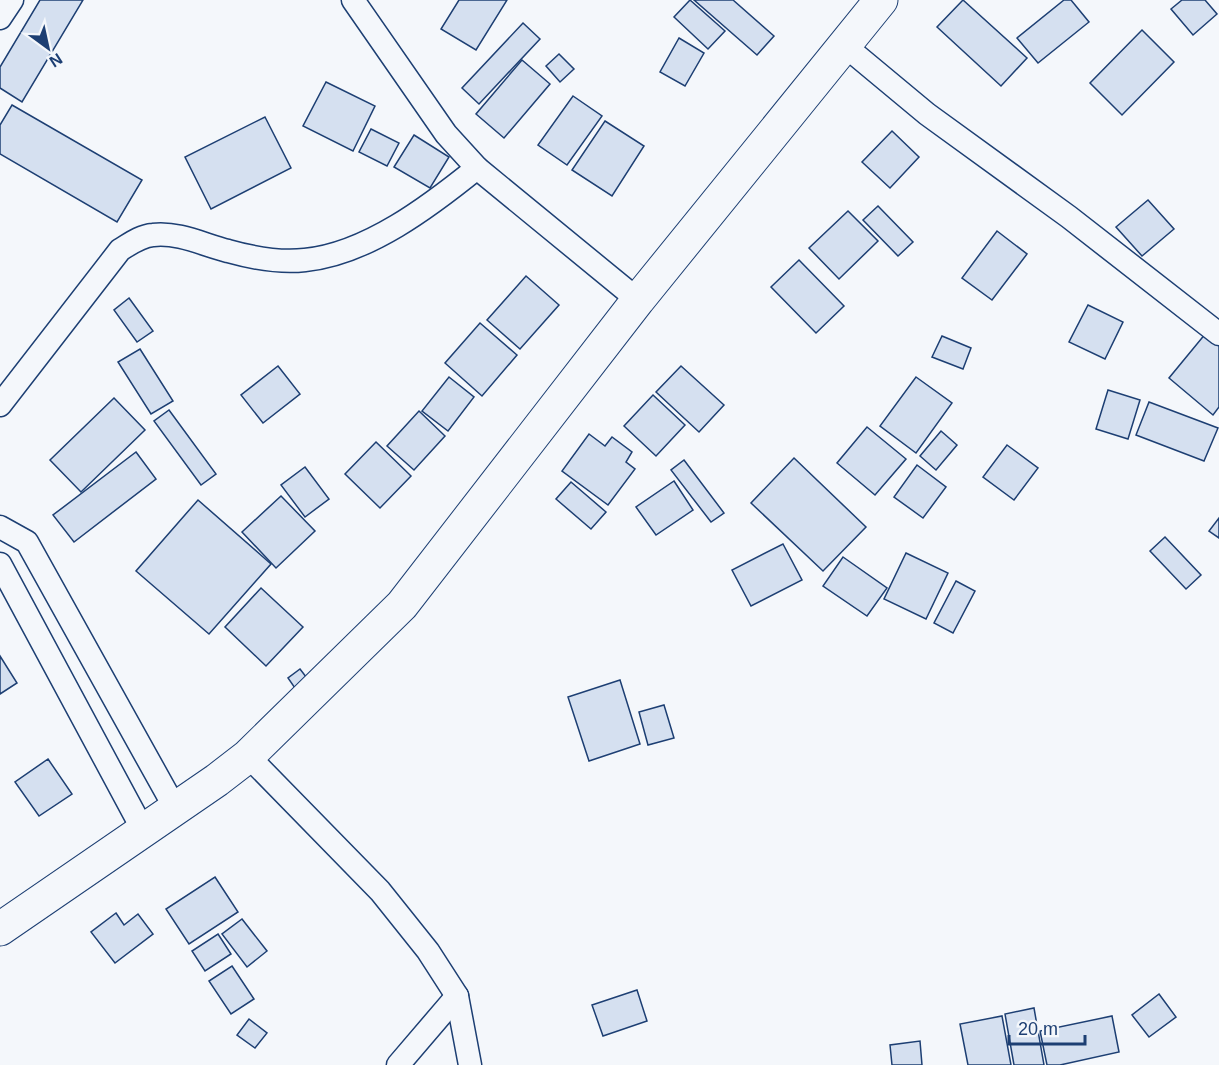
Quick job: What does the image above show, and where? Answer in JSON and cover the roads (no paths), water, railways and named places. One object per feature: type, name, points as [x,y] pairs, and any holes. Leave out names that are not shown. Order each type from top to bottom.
[{"type":"main road","points":[[0,929],[248,756],[402,605],[638,300],[881,0]]},
{"type":"street","points":[[0,18],[12,0]]},
{"type":"street","points":[[353,0],[446,134],[477,168],[638,300]]},
{"type":"street","points":[[844,45],[927,114],[1069,217],[1219,334]]},
{"type":"street","points":[[0,405],[120,250],[138,239],[150,235],[180,237],[229,252],[271,260],[306,260],[343,250],[387,232],[449,191],[477,168]]},
{"type":"street","points":[[0,527],[27,542],[174,807]]},
{"type":"street","points":[[0,564],[143,830]]},
{"type":"street","points":[[248,756],[380,891],[428,951],[457,996],[470,1065]]},
{"type":"street","points":[[398,1065],[457,996]]}]
